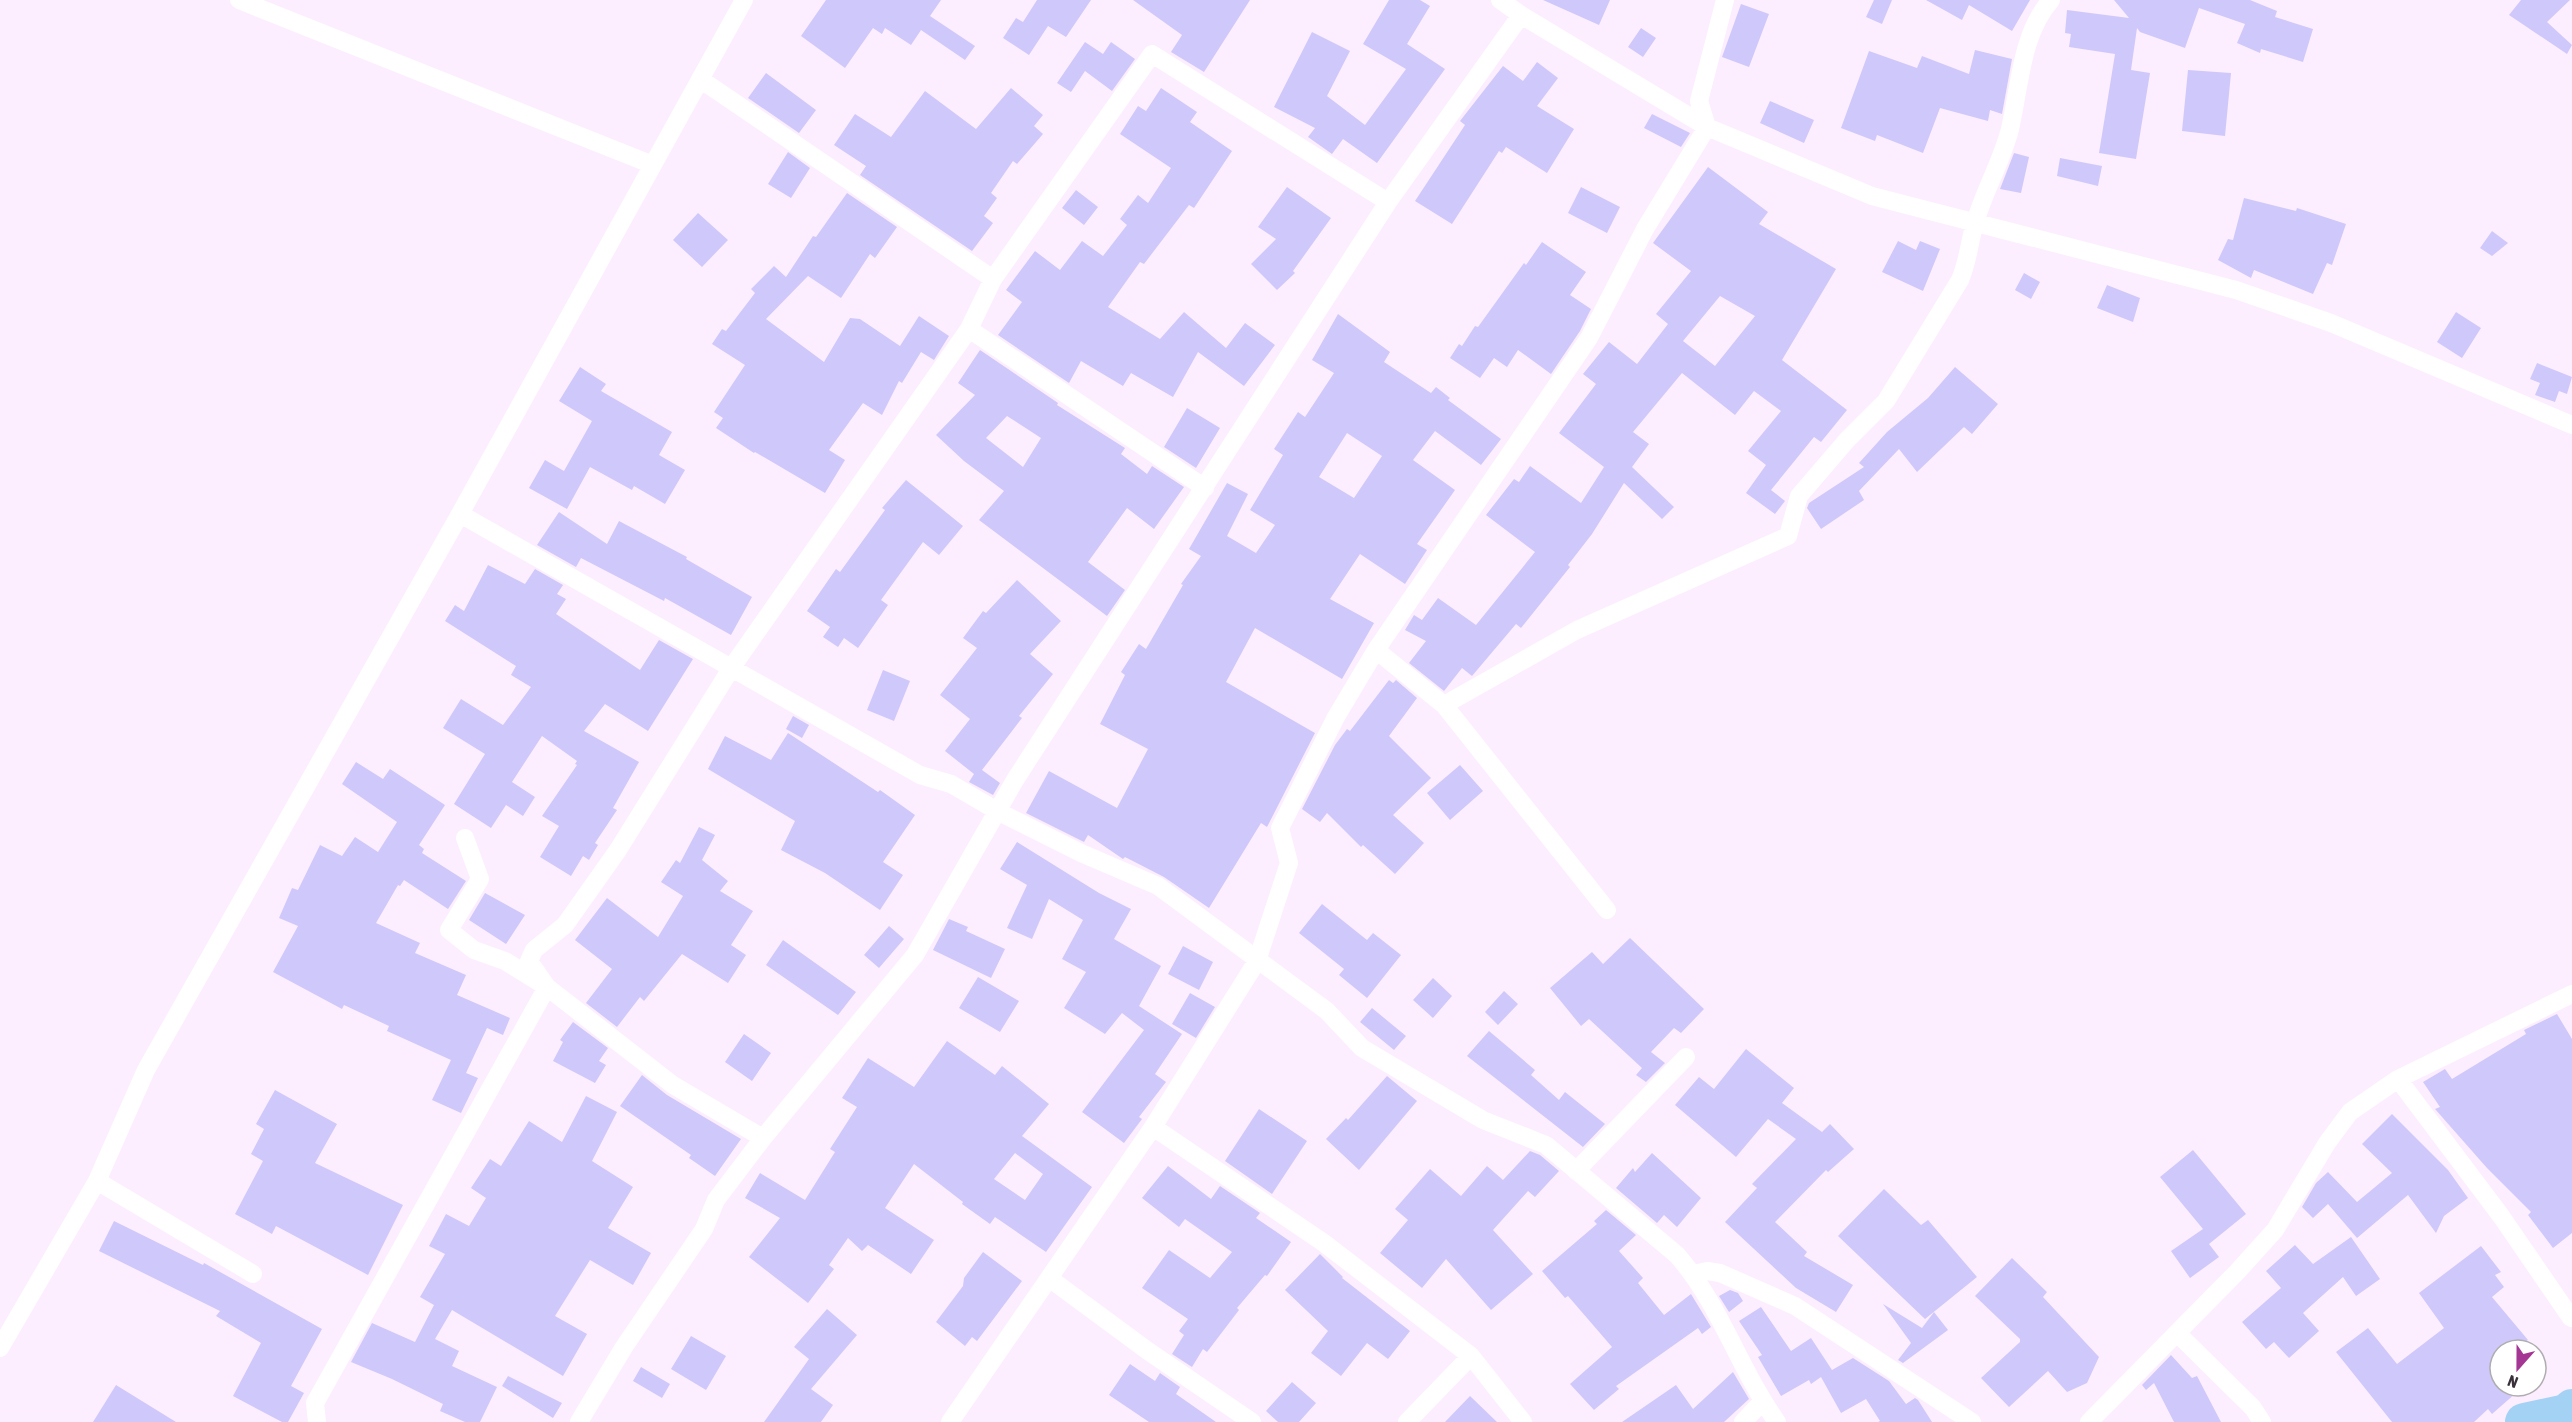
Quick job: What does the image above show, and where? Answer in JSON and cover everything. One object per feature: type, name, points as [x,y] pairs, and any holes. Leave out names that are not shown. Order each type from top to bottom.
[{"type":"street","points":[[239,0],[653,165]]},
{"type":"street","points":[[0,1348],[97,1181],[146,1070],[460,514],[744,0]]},
{"type":"street","points":[[1500,0],[1521,15],[1707,127],[1872,196],[2236,290],[2331,323],[2572,425]]},
{"type":"street","points":[[950,1422],[1153,1126],[1257,961],[1288,863],[1280,828],[1336,717],[1376,650],[1589,338],[1645,230],[1707,127],[1699,101],[1725,0]]},
{"type":"street","points":[[1444,705],[1577,630],[1788,536],[1799,496],[1847,440],[1886,401],[1960,280],[1967,265],[1975,223],[2009,132],[2027,46],[2042,10],[2051,0]]},
{"type":"street","points":[[579,1422],[624,1347],[704,1230],[717,1200],[763,1138],[915,955],[999,812],[1015,780],[1388,202],[1521,15]]},
{"type":"street","points":[[547,987],[529,961],[534,950],[565,925],[618,850],[732,667],[969,329],[993,279],[1152,54],[1388,202]]},
{"type":"street","points":[[700,79],[993,279]]},
{"type":"street","points":[[969,329],[1205,488]]},
{"type":"street","points":[[460,514],[920,776],[951,784],[999,812],[1081,853],[1158,886],[1327,1011],[1362,1048],[1483,1120],[1546,1145],[1677,1255],[1694,1274],[1762,1402],[1777,1422]]},
{"type":"street","points":[[1376,650],[1444,705],[1607,910]]},
{"type":"street","points":[[465,838],[480,879],[449,930],[474,950],[505,961],[547,987],[673,1085],[763,1138]]},
{"type":"street","points":[[317,1422],[315,1403],[547,987]]},
{"type":"street","points":[[2089,1422],[2275,1230],[2327,1143],[2350,1112],[2398,1079],[2572,994]]},
{"type":"street","points":[[1576,1171],[1686,1057]]},
{"type":"street","points":[[2398,1079],[2501,1216],[2571,1318]]},
{"type":"street","points":[[1153,1126],[1324,1243],[1471,1356],[1523,1422]]},
{"type":"street","points":[[97,1181],[253,1274]]},
{"type":"street","points":[[1694,1274],[1707,1271],[1720,1273],[1795,1306],[1972,1422]]},
{"type":"street","points":[[1049,1278],[1148,1351],[1252,1422]]},
{"type":"street","points":[[2177,1333],[2253,1408],[2262,1422]]},
{"type":"street","points":[[1407,1422],[1471,1356]]},
{"type":"street","points":[[1743,1422],[1762,1402]]},
{"type":"building","points":[[826,0],[941,0],[930,16],[975,46],[965,60],[921,30],[911,45],[885,28],[882,34],[873,28],[845,68],[801,36]]},
{"type":"building","points":[[1037,0],[1091,0],[1066,37],[1048,26],[1029,55],[1003,38],[1016,18],[1023,22]]},
{"type":"building","points":[[1133,0],[1250,0],[1204,72],[1171,52],[1182,35]]},
{"type":"building","points":[[1389,0],[1420,0],[1430,6],[1407,44],[1445,69],[1377,163],[1343,139],[1332,154],[1308,137],[1315,128],[1274,107],[1312,32],[1350,51],[1327,96],[1365,125],[1406,69],[1363,44]]},
{"type":"building","points":[[1543,0],[1610,0],[1599,25]]},
{"type":"building","points":[[1874,0],[1892,0],[1882,24],[1866,17]]},
{"type":"building","points":[[1926,0],[2030,0],[2012,31],[1969,5],[1962,20]]},
{"type":"building","points":[[2114,0],[2250,0],[2277,11],[2275,17],[2313,29],[2303,62],[2261,49],[2260,53],[2237,43],[2245,24],[2199,8],[2185,48],[2140,32],[2137,28],[2131,70],[2150,73],[2136,159],[2099,153],[2115,54],[2069,47],[2071,34],[2065,33],[2067,10],[2129,18]]},
{"type":"building","points":[[2521,0],[2570,0],[2547,22],[2572,45],[2567,54],[2509,15]]},
{"type":"building","points":[[1741,4],[1769,14],[1749,67],[1722,57]]},
{"type":"building","points":[[1641,28],[1656,38],[1643,57],[1628,47]]},
{"type":"building","points":[[1085,42],[1103,54],[1111,42],[1135,59],[1112,91],[1085,71],[1071,92],[1057,83]]},
{"type":"building","points":[[1975,50],[2012,59],[2002,114],[1990,110],[1988,121],[1940,108],[1923,153],[1877,135],[1875,141],[1841,128],[1869,51],[1917,68],[1922,56],[1969,74]]},
{"type":"building","points":[[1537,62],[1558,78],[1537,106],[1574,129],[1547,173],[1506,147],[1502,153],[1499,151],[1452,224],[1415,201],[1465,125],[1460,121],[1503,66],[1523,81]]},
{"type":"building","points":[[2188,70],[2231,73],[2225,136],[2182,131]]},
{"type":"building","points":[[766,73],[816,110],[799,133],[748,98]]},
{"type":"building","points":[[1011,88],[1043,115],[1034,126],[1043,134],[1017,164],[1013,161],[991,193],[997,198],[984,216],[993,223],[972,251],[860,175],[866,166],[834,145],[855,114],[891,137],[925,91],[976,129]]},
{"type":"building","points":[[1161,88],[1197,112],[1190,122],[1232,151],[1194,208],[1189,205],[1144,264],[1140,262],[1108,307],[1160,339],[1184,312],[1226,348],[1245,323],[1275,345],[1244,386],[1198,352],[1173,397],[1131,373],[1123,386],[1081,361],[1069,383],[998,335],[1022,302],[1006,290],[1035,251],[1060,270],[1082,241],[1103,256],[1127,225],[1120,219],[1138,195],[1148,203],[1171,168],[1120,134],[1138,106],[1146,111]]},
{"type":"building","points":[[1770,101],[1814,120],[1804,143],[1760,123]]},
{"type":"building","points":[[1652,114],[1690,133],[1681,147],[1644,128]]},
{"type":"building","points":[[788,152],[810,168],[791,198],[768,184]]},
{"type":"building","points":[[2014,153],[2029,157],[2021,193],[2000,189]]},
{"type":"building","points":[[2060,158],[2102,166],[2098,186],[2057,176]]},
{"type":"building","points":[[1708,167],[1768,212],[1759,224],[1836,269],[1782,360],[1847,410],[1821,442],[1814,437],[1771,490],[1785,501],[1775,514],[1746,493],[1766,465],[1748,451],[1781,411],[1754,391],[1735,415],[1682,373],[1633,432],[1649,444],[1632,467],[1674,507],[1662,519],[1624,483],[1592,534],[1568,565],[1570,567],[1521,628],[1516,624],[1472,676],[1462,668],[1444,691],[1409,663],[1426,641],[1405,630],[1414,615],[1422,620],[1438,598],[1476,625],[1535,552],[1486,515],[1514,479],[1519,482],[1530,466],[1581,503],[1604,467],[1559,433],[1596,384],[1583,374],[1609,342],[1637,364],[1668,324],[1656,314],[1691,271],[1653,243]],"holes":[[[1720,296],[1755,316],[1715,366],[1683,341]]]},
{"type":"building","points":[[1287,187],[1331,218],[1293,271],[1295,273],[1277,290],[1251,264],[1276,239],[1258,227]]},
{"type":"building","points":[[1581,187],[1620,207],[1607,233],[1568,213]]},
{"type":"building","points":[[1076,190],[1098,207],[1084,225],[1062,208]]},
{"type":"building","points":[[847,193],[897,227],[875,258],[870,254],[841,298],[808,276],[766,319],[824,362],[850,318],[860,319],[900,346],[919,316],[949,336],[934,360],[921,352],[902,383],[899,381],[882,415],[863,403],[829,450],[845,460],[825,493],[754,453],[716,428],[723,418],[714,412],[745,365],[712,344],[722,329],[726,331],[755,293],[751,289],[774,266],[786,277],[813,236],[816,237]]},
{"type":"building","points":[[2244,198],[2296,211],[2297,208],[2346,224],[2332,265],[2327,263],[2313,294],[2254,270],[2251,278],[2218,260],[2228,239],[2233,240]]},
{"type":"building","points":[[698,213],[728,240],[702,267],[673,240]]},
{"type":"building","points":[[2492,231],[2508,243],[2492,256],[2480,248]]},
{"type":"building","points":[[1898,241],[1916,250],[1920,241],[1940,249],[1923,291],[1882,272]]},
{"type":"building","points":[[1542,242],[1586,272],[1570,295],[1591,309],[1580,331],[1551,374],[1518,350],[1507,367],[1494,358],[1480,378],[1450,358],[1459,344],[1462,346],[1475,326],[1478,327]]},
{"type":"building","points":[[2024,273],[2040,282],[2031,299],[2015,290]]},
{"type":"building","points":[[2107,285],[2140,298],[2133,322],[2097,308]]},
{"type":"building","points":[[2456,312],[2481,328],[2462,358],[2437,342]]},
{"type":"building","points":[[1338,314],[1390,352],[1384,362],[1431,393],[1436,387],[1450,398],[1448,400],[1501,439],[1481,465],[1435,431],[1413,460],[1455,490],[1417,544],[1427,550],[1405,584],[1360,554],[1330,599],[1374,623],[1342,679],[1255,628],[1226,682],[1315,733],[1267,827],[1261,823],[1209,908],[1164,877],[1125,857],[1123,859],[1088,835],[1084,842],[1026,813],[1049,771],[1117,808],[1148,749],[1100,724],[1125,675],[1121,672],[1139,644],[1146,649],[1183,585],[1181,584],[1201,556],[1189,549],[1227,483],[1248,494],[1227,536],[1256,553],[1275,525],[1250,510],[1283,455],[1274,449],[1298,412],[1305,417],[1334,373],[1312,360]],"holes":[[[1347,433],[1382,456],[1354,498],[1319,477]]]},
{"type":"building","points":[[980,350],[1058,403],[1057,405],[1125,448],[1121,454],[1147,474],[1152,466],[1184,487],[1154,529],[1127,508],[1088,562],[1125,590],[1107,616],[979,520],[1004,491],[964,461],[936,435],[975,395],[958,383]],"holes":[[[1007,416],[1041,438],[1023,467],[986,438]]]},
{"type":"building","points":[[2537,363],[2572,377],[2567,394],[2559,391],[2555,402],[2535,395],[2540,383],[2530,379]]},
{"type":"building","points":[[580,367],[606,384],[601,391],[672,432],[659,455],[685,470],[665,504],[634,486],[632,490],[590,467],[567,509],[529,488],[545,460],[564,471],[592,421],[559,401]]},
{"type":"building","points":[[1955,367],[1998,404],[1972,434],[1964,427],[1917,472],[1899,449],[1859,491],[1864,500],[1821,529],[1807,508],[1809,503],[1864,467],[1859,463],[1887,432],[1928,398]]},
{"type":"building","points":[[1187,408],[1220,428],[1196,468],[1164,447]]},
{"type":"building","points":[[906,480],[963,526],[939,555],[923,542],[881,600],[888,605],[858,648],[844,638],[838,647],[823,637],[830,627],[807,611],[836,569],[840,572],[885,510],[882,508]]},
{"type":"building","points":[[559,512],[607,544],[619,521],[687,557],[686,559],[752,597],[731,635],[665,598],[664,601],[581,558],[576,567],[537,545]]},
{"type":"building","points":[[488,565],[525,584],[535,569],[563,585],[557,594],[566,599],[556,614],[640,670],[659,640],[693,659],[648,731],[605,704],[584,731],[639,762],[613,808],[617,810],[595,843],[598,845],[589,860],[583,856],[571,876],[540,857],[559,826],[542,816],[577,765],[575,764],[577,761],[542,736],[512,782],[535,797],[523,816],[506,805],[491,828],[454,804],[485,754],[443,728],[461,699],[503,725],[531,687],[511,675],[516,666],[445,621],[455,605],[464,611]]},
{"type":"building","points":[[1017,580],[1061,621],[1030,654],[1053,674],[1019,716],[1022,718],[982,770],[1000,783],[993,795],[969,782],[974,774],[945,751],[970,719],[940,695],[977,648],[963,638],[983,611],[986,613]]},
{"type":"building","points":[[883,670],[910,681],[894,721],[867,710]]},
{"type":"building","points":[[1389,680],[1393,683],[1396,680],[1417,698],[1389,736],[1431,778],[1393,815],[1424,843],[1395,874],[1363,845],[1361,847],[1327,813],[1320,822],[1302,809],[1335,745],[1347,729],[1350,731]]},
{"type":"building","points":[[793,716],[809,725],[802,738],[786,729]]},
{"type":"building","points":[[788,733],[878,792],[880,790],[915,815],[883,862],[903,875],[880,910],[825,873],[781,850],[795,821],[708,769],[725,736],[771,760]]},
{"type":"building","points":[[356,762],[383,779],[390,769],[445,805],[419,845],[424,849],[422,853],[466,881],[448,909],[404,880],[400,886],[398,885],[376,923],[420,943],[415,953],[466,975],[457,995],[510,1018],[503,1035],[487,1028],[466,1073],[478,1078],[461,1113],[432,1100],[451,1060],[387,1031],[389,1026],[344,1005],[342,1009],[273,972],[298,926],[279,918],[292,888],[298,890],[320,845],[342,856],[355,837],[378,852],[397,822],[342,784]]},
{"type":"building","points":[[1460,765],[1483,791],[1450,820],[1427,793]]},
{"type":"building","points":[[699,827],[715,835],[702,860],[728,881],[720,891],[753,911],[731,945],[746,955],[728,983],[682,954],[644,1001],[640,997],[617,1027],[586,1003],[612,969],[575,940],[607,898],[658,937],[683,896],[661,882],[676,860],[680,863]]},
{"type":"building","points":[[1017,842],[1099,893],[1131,909],[1114,939],[1161,966],[1139,1006],[1182,1034],[1155,1074],[1166,1082],[1139,1117],[1142,1119],[1124,1143],[1082,1112],[1144,1030],[1122,1013],[1105,1034],[1064,1008],[1086,972],[1062,959],[1083,920],[1049,899],[1032,939],[1007,928],[1027,885],[1000,869]]},
{"type":"building","points":[[485,893],[525,915],[506,944],[469,920]]},
{"type":"building","points":[[1322,904],[1367,940],[1373,933],[1401,955],[1367,998],[1339,975],[1344,969],[1299,933]]},
{"type":"building","points":[[949,919],[968,927],[966,931],[1005,949],[991,978],[933,950]]},
{"type":"building","points":[[889,926],[904,939],[879,968],[864,955]]},
{"type":"building","points":[[1630,938],[1704,1009],[1681,1033],[1674,1028],[1651,1052],[1665,1063],[1646,1082],[1636,1075],[1642,1068],[1589,1019],[1581,1026],[1550,988],[1592,952],[1603,964]]},
{"type":"building","points":[[783,940],[856,992],[838,1015],[766,965]]},
{"type":"building","points":[[1183,946],[1213,962],[1199,990],[1168,974]]},
{"type":"building","points":[[978,977],[1019,1001],[1000,1032],[959,1008]]},
{"type":"building","points":[[1433,978],[1452,996],[1433,1018],[1413,1000]]},
{"type":"building","points":[[1504,991],[1518,1004],[1498,1025],[1485,1012]]},
{"type":"building","points":[[1190,993],[1215,1007],[1196,1038],[1172,1024]]},
{"type":"building","points":[[1372,1008],[1406,1036],[1394,1050],[1360,1022]]},
{"type":"building","points":[[2557,1014],[2572,1039],[2572,1233],[2553,1248],[2528,1215],[2531,1212],[2487,1168],[2435,1109],[2440,1107],[2423,1082],[2445,1069],[2452,1079],[2526,1034],[2524,1030]]},
{"type":"building","points":[[573,1022],[608,1048],[599,1061],[606,1065],[595,1083],[553,1061],[563,1042],[560,1040]]},
{"type":"building","points":[[1489,1031],[1535,1070],[1531,1075],[1559,1100],[1565,1092],[1605,1124],[1583,1147],[1467,1056]]},
{"type":"building","points":[[744,1034],[771,1053],[752,1081],[725,1062]]},
{"type":"building","points":[[947,1041],[995,1075],[1002,1066],[1049,1104],[1022,1136],[1092,1187],[1046,1252],[995,1217],[990,1224],[914,1164],[885,1208],[934,1240],[911,1274],[868,1245],[862,1251],[848,1238],[829,1265],[834,1269],[808,1303],[749,1257],[780,1218],[745,1198],[760,1173],[805,1200],[835,1152],[830,1149],[857,1107],[842,1098],[868,1058],[914,1087]],"holes":[[[1015,1153],[1043,1174],[1025,1200],[994,1179]]]},
{"type":"building","points":[[1746,1049],[1794,1088],[1782,1103],[1822,1132],[1830,1124],[1854,1149],[1828,1172],[1826,1170],[1775,1222],[1807,1252],[1804,1256],[1853,1285],[1836,1312],[1796,1288],[1725,1222],[1757,1188],[1752,1184],[1796,1139],[1768,1119],[1736,1157],[1675,1105],[1699,1077],[1714,1089]]},
{"type":"building","points":[[642,1075],[667,1095],[741,1139],[715,1176],[689,1158],[691,1155],[620,1106]]},
{"type":"building","points":[[1387,1076],[1417,1101],[1359,1170],[1326,1139],[1346,1118],[1348,1120]]},
{"type":"building","points":[[275,1090],[337,1124],[315,1163],[403,1205],[368,1275],[276,1226],[272,1234],[235,1214],[263,1161],[251,1154],[264,1129],[256,1124]]},
{"type":"building","points":[[586,1096],[617,1112],[592,1161],[633,1187],[608,1228],[651,1253],[633,1285],[590,1260],[555,1316],[587,1334],[563,1376],[452,1310],[435,1339],[459,1351],[452,1366],[497,1387],[480,1422],[465,1422],[440,1411],[443,1404],[351,1362],[372,1323],[415,1342],[434,1305],[420,1297],[445,1254],[429,1246],[446,1214],[469,1226],[486,1198],[471,1188],[490,1159],[501,1166],[529,1121],[562,1142]]},
{"type":"building","points":[[1259,1109],[1307,1141],[1272,1194],[1225,1161]]},
{"type":"building","points":[[2392,1114],[2448,1170],[2468,1198],[2444,1216],[2436,1233],[2408,1195],[2357,1238],[2328,1204],[2313,1218],[2302,1207],[2316,1183],[2328,1172],[2357,1202],[2392,1173],[2362,1144]]},
{"type":"building","points":[[2193,1150],[2246,1214],[2209,1244],[2219,1257],[2190,1278],[2171,1251],[2203,1229],[2160,1177]]},
{"type":"building","points":[[1530,1151],[1540,1155],[1559,1171],[1535,1197],[1528,1191],[1493,1230],[1533,1274],[1491,1310],[1446,1259],[1422,1288],[1380,1253],[1408,1220],[1395,1209],[1430,1169],[1461,1196],[1487,1166],[1503,1180]]},
{"type":"building","points":[[1652,1153],[1701,1198],[1677,1227],[1664,1215],[1657,1223],[1616,1188],[1633,1168],[1635,1172]]},
{"type":"building","points":[[1168,1166],[1211,1199],[1220,1186],[1260,1213],[1256,1218],[1291,1242],[1267,1276],[1265,1275],[1237,1308],[1239,1310],[1207,1352],[1203,1349],[1192,1367],[1172,1354],[1184,1335],[1179,1331],[1188,1319],[1142,1288],[1169,1250],[1210,1278],[1232,1252],[1185,1219],[1179,1227],[1142,1198]]},
{"type":"building","points":[[1884,1189],[1921,1225],[1928,1220],[1977,1277],[1925,1319],[1838,1236]]},
{"type":"building","points":[[1606,1210],[1636,1235],[1619,1251],[1643,1278],[1638,1283],[1664,1315],[1691,1294],[1711,1327],[1702,1334],[1698,1328],[1616,1386],[1619,1389],[1594,1410],[1570,1384],[1612,1347],[1568,1296],[1565,1298],[1542,1271],[1597,1224],[1594,1221]]},
{"type":"building","points":[[114,1221],[203,1265],[204,1263],[322,1329],[291,1386],[304,1393],[288,1422],[282,1422],[233,1396],[261,1343],[216,1316],[220,1311],[99,1251]]},
{"type":"building","points":[[2351,1237],[2380,1279],[2356,1296],[2343,1277],[2303,1313],[2319,1331],[2289,1358],[2274,1342],[2266,1349],[2242,1322],[2281,1288],[2266,1271],[2295,1245],[2313,1264]]},
{"type":"building","points":[[2481,1246],[2501,1272],[2495,1275],[2504,1287],[2492,1297],[2526,1338],[2488,1338],[2488,1398],[2510,1398],[2492,1414],[2488,1409],[2474,1422],[2392,1422],[2336,1352],[2368,1328],[2397,1364],[2444,1328],[2419,1293]]},
{"type":"building","points":[[983,1252],[1022,1281],[977,1341],[972,1337],[965,1346],[936,1322],[963,1286],[964,1278]]},
{"type":"building","points":[[1320,1254],[1342,1278],[1410,1331],[1388,1359],[1367,1343],[1341,1376],[1311,1353],[1328,1331],[1285,1290]]},
{"type":"building","points":[[2012,1258],[2047,1292],[2043,1297],[2099,1357],[2087,1383],[2067,1392],[2048,1371],[2009,1407],[1981,1378],[2020,1342],[2020,1339],[1975,1296]]},
{"type":"building","points":[[1730,1290],[1738,1293],[1743,1301],[1729,1312],[1719,1296]]},
{"type":"building","points":[[1883,1304],[1922,1328],[1934,1312],[1948,1330],[1903,1363],[1898,1360],[1911,1343]]},
{"type":"building","points":[[1761,1307],[1791,1351],[1811,1338],[1832,1370],[1853,1358],[1889,1381],[1906,1404],[1915,1398],[1918,1400],[1932,1422],[1878,1422],[1880,1421],[1866,1399],[1841,1413],[1821,1377],[1811,1384],[1809,1380],[1781,1396],[1758,1357],[1762,1355],[1739,1321]]},
{"type":"building","points":[[827,1309],[857,1335],[811,1389],[833,1405],[821,1422],[764,1422],[809,1359],[794,1347]]},
{"type":"building","points":[[691,1336],[726,1356],[706,1390],[671,1369]]},
{"type":"building","points":[[2171,1355],[2192,1378],[2197,1376],[2221,1422],[2174,1422],[2154,1383],[2146,1390],[2142,1385]]},
{"type":"building","points":[[1130,1364],[1155,1381],[1160,1373],[1180,1387],[1176,1394],[1216,1422],[1149,1422],[1109,1395]]},
{"type":"building","points":[[641,1367],[670,1384],[662,1398],[633,1381]]},
{"type":"building","points":[[1733,1372],[1749,1399],[1724,1422],[1622,1422],[1676,1385],[1693,1409]]},
{"type":"building","points":[[508,1376],[562,1403],[553,1418],[502,1386]]},
{"type":"building","points":[[1292,1382],[1316,1403],[1299,1422],[1278,1422],[1266,1411]]},
{"type":"building","points":[[116,1385],[176,1422],[93,1422]]},
{"type":"building","points":[[1470,1396],[1497,1422],[1445,1422]]},
{"type":"waterway","points":[[2524,1422],[2566,1413],[2572,1408]]}]
